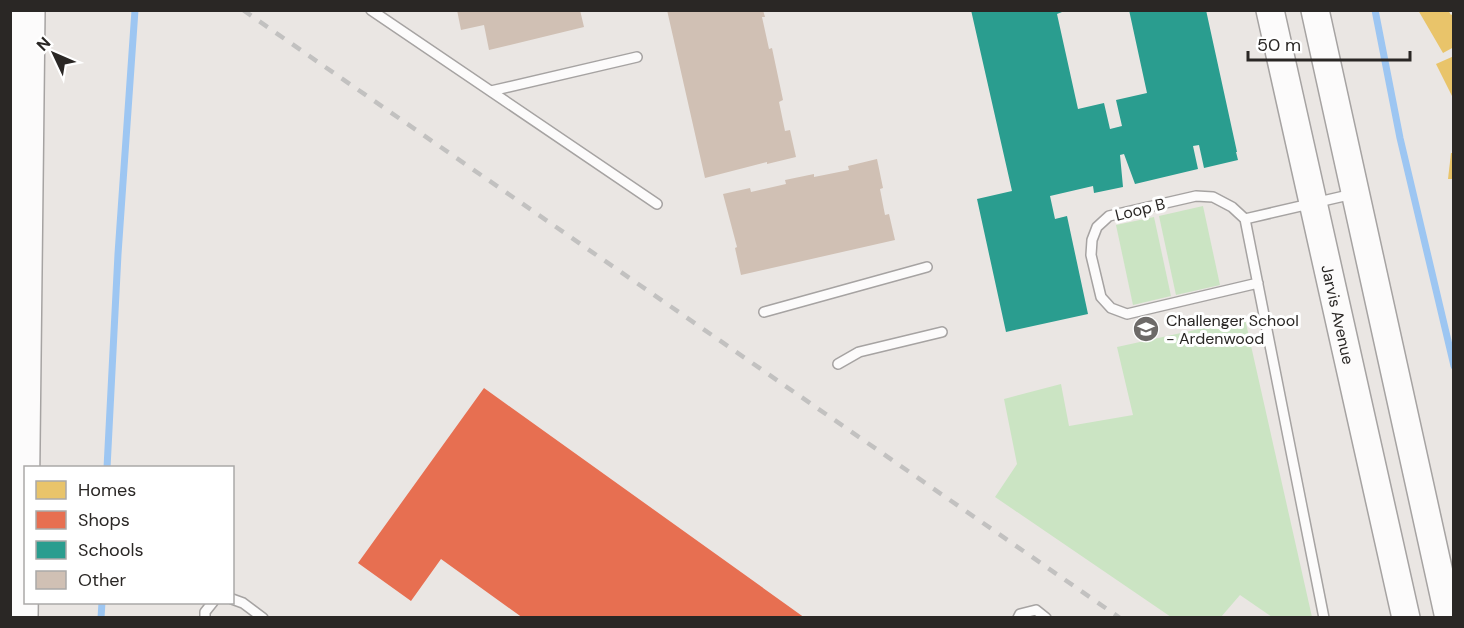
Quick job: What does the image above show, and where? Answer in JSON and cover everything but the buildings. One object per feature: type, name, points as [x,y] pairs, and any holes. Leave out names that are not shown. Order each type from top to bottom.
[{"type":"highway","points":[[21,618],[28,10]]},
{"type":"main road","name":"Jarvis Avenue","points":[[1270,10],[1406,618]]},
{"type":"main road","points":[[1316,10],[1449,618]]},
{"type":"lane","points":[[372,10],[657,204]]},
{"type":"lane","points":[[491,91],[637,57]]},
{"type":"lane","points":[[1324,618],[1245,219],[1356,194]]},
{"type":"lane","name":"Loop B","points":[[1245,219],[1232,207],[1213,197],[1196,196],[1109,216],[1097,227],[1092,240],[1091,255],[1101,297],[1112,308],[1127,314],[1258,283]]},
{"type":"lane","points":[[764,312],[927,267]]},
{"type":"lane","points":[[838,364],[859,352],[942,332]]},
{"type":"lane","points":[[234,600],[243,603],[263,618]]},
{"type":"lane","points":[[205,618],[205,612],[212,604]]},
{"type":"lane","points":[[1018,618],[1020,614],[1035,610],[1046,618]]},
{"type":"green space","points":[[1203,206],[1220,285],[1176,295],[1159,216]]},
{"type":"green space","points":[[1154,217],[1171,296],[1133,305],[1116,225]]},
{"type":"green space","points":[[1245,319],[1312,617],[1272,617],[1240,595],[1221,617],[1171,617],[995,497],[1017,464],[1004,399],[1061,384],[1069,426],[1133,415],[1117,347]]},
{"type":"waterway","points":[[107,466],[118,254],[135,10]]},
{"type":"waterway","points":[[1375,10],[1400,138],[1454,366]]},
{"type":"waterway","points":[[101,618],[102,604]]},
{"type":"railway","points":[[243,10],[1120,618]]},
{"type":"place","name":"Challenger School - Ardenwood","points":[[1146,329]]}]
